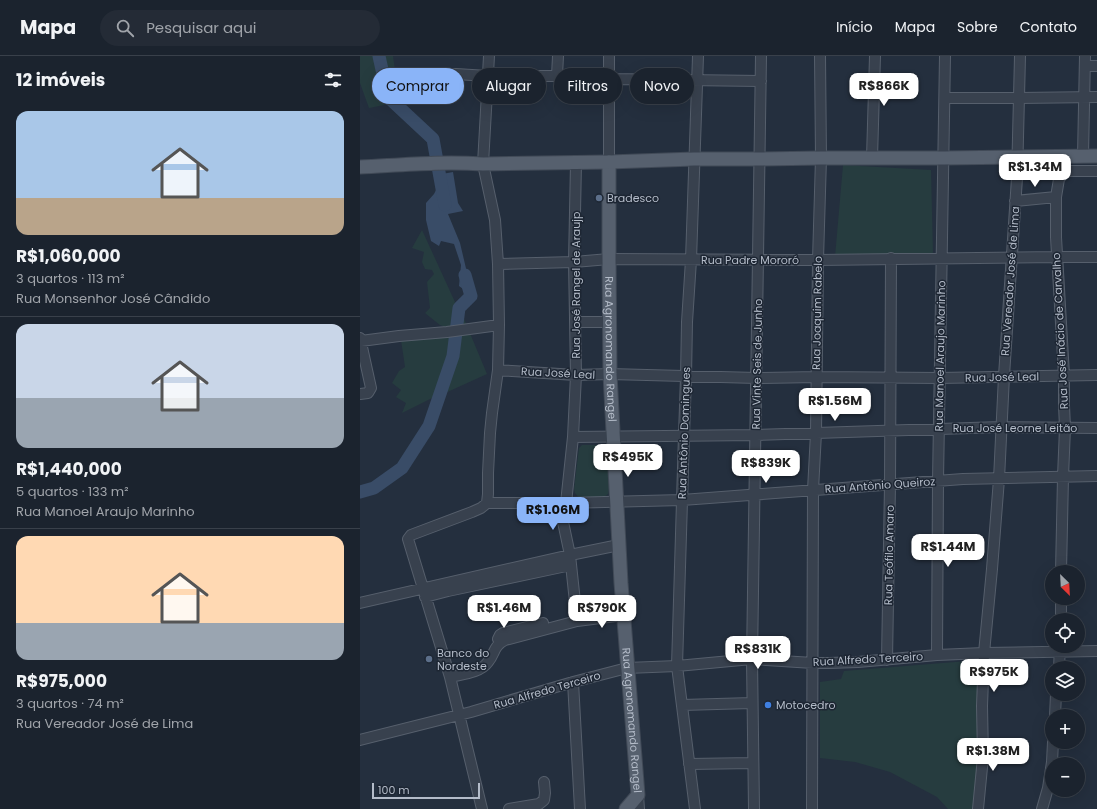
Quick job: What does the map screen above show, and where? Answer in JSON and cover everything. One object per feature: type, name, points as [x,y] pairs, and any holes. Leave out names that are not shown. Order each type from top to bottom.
[{"type":"main road","points":[[360,167],[410,164],[576,163],[694,159],[760,160],[821,158],[1097,156]]},
{"type":"main road","name":"Rua Agronomando Rangel","points":[[609,162],[610,374],[627,668],[638,795]]},
{"type":"main road","points":[[626,809],[638,795]]},
{"type":"street","points":[[488,68],[489,56]]},
{"type":"street","points":[[557,68],[558,56]]},
{"type":"street","name":"Rua Agronomando Rangel","points":[[608,56],[609,68]]},
{"type":"street","name":"Rua Antônio Domingues","points":[[695,809],[677,666],[687,322],[691,260],[698,56]]},
{"type":"street","name":"Rua Vinte Seis de Junho","points":[[754,809],[752,659],[761,56]]},
{"type":"street","name":"Rua Joaquim Rabelo","points":[[812,809],[813,490],[816,433],[821,158],[820,56]]},
{"type":"street","points":[[872,158],[874,56]]},
{"type":"street","name":"Rua Manoel Araujo Marinho","points":[[937,655],[938,481],[945,56]]},
{"type":"street","name":"Rua Vereador José de Lima","points":[[984,653],[999,479],[1004,376],[1013,258],[1018,156],[1020,56]]},
{"type":"street","points":[[1083,156],[1085,61],[1097,66]]},
{"type":"street","points":[[622,79],[761,81]]},
{"type":"street","points":[[945,98],[1097,97]]},
{"type":"street","points":[[482,809],[450,677],[408,537],[412,534],[472,512],[481,508],[487,502],[490,433],[498,370],[499,325],[498,264],[495,220],[483,164],[486,104]]},
{"type":"street","name":"Rua Agronomando Rangel","points":[[609,104],[609,162]]},
{"type":"street","points":[[360,162],[376,166]]},
{"type":"street","name":"Rua José Rangel de Araujp","points":[[576,163],[574,262],[576,375],[573,437],[563,503],[577,618]]},
{"type":"street","points":[[360,174],[376,166]]},
{"type":"street","name":"Rua José Inácio de Carvalho","points":[[1061,565],[1065,428],[1064,375],[1056,237],[1056,197],[1059,179],[1064,174],[1069,171],[1097,171]]},
{"type":"street","points":[[1015,201],[1056,197]]},
{"type":"street","points":[[1093,257],[1097,266]]},
{"type":"street","name":"Rua Padre Mororó","points":[[498,264],[609,260],[818,260],[891,258],[1093,257]]},
{"type":"street","name":"Rua Teófilo Amaro","points":[[887,660],[890,485],[891,258]]},
{"type":"street","points":[[575,322],[609,322]]},
{"type":"street","points":[[360,394],[368,393],[372,388],[360,340],[447,332],[499,325]]},
{"type":"street","name":"Rua José Leal","points":[[498,370],[576,375],[610,374],[757,378],[940,378],[1097,375]]},
{"type":"street","name":"Rua José Leorne Leitão","points":[[573,437],[756,435],[1001,427],[1097,428]]},
{"type":"street","name":"Rua Antônio Queiroz","points":[[487,502],[563,503],[682,500],[938,481],[1097,476]]},
{"type":"street","points":[[360,603],[424,593],[448,591],[570,560],[619,545]]},
{"type":"street","points":[[450,677],[482,668],[489,662],[498,644],[505,640],[577,618],[624,615]]},
{"type":"street","name":"Rua Alfredo Terceiro","points":[[360,740],[491,707],[573,682],[627,668],[677,666],[752,659],[813,663],[858,662],[937,655],[1045,650]]},
{"type":"street","name":"Rua Alfredo Terceiro","points":[[1085,650],[1097,651]]},
{"type":"street","points":[[978,809],[983,757],[982,706],[984,653]]},
{"type":"street","points":[[573,682],[580,809]]},
{"type":"street","points":[[682,705],[752,703]]},
{"type":"street","points":[[1042,809],[1048,788],[1053,749]]},
{"type":"street","points":[[689,764],[753,763]]},
{"type":"street","points":[[509,809],[539,804],[544,800],[544,782]]},
{"type":"street","name":"Rua Agronomando Rangel","points":[[638,795],[639,809]]},
{"type":"green space","points":[[360,56],[393,56],[395,68],[372,68],[372,104],[385,104],[384,105],[369,108],[360,83]]},
{"type":"green space","points":[[843,165],[931,170],[933,254],[835,257]]},
{"type":"green space","points":[[422,230],[455,302],[452,330],[440,325],[425,313],[430,308],[427,282],[434,274],[432,270],[425,269],[422,262],[424,252],[412,248]]},
{"type":"green space","points":[[462,314],[487,374],[443,394],[455,360]]},
{"type":"green space","points":[[452,336],[449,356],[434,397],[402,413],[406,403],[396,397],[401,390],[392,383],[399,371],[405,367],[401,340]]},
{"type":"green space","points":[[582,445],[604,445],[609,449],[609,488],[608,494],[603,498],[580,499],[575,493],[574,489],[579,448]]},
{"type":"green space","points":[[980,660],[981,757],[976,809],[948,809],[937,797],[890,772],[855,762],[820,758],[820,682],[841,679],[844,671]]},
{"type":"water","points":[[453,172],[458,203],[463,211],[448,214],[460,243],[469,281],[471,298],[461,310],[466,291],[459,286],[461,265],[454,244],[441,241],[439,246],[431,241],[426,220],[426,203],[437,188],[448,189],[442,174]]},
{"type":"waterway","points":[[379,56],[388,97],[433,139],[445,205]]},
{"type":"waterway","points":[[360,492],[374,488],[402,468],[429,426],[453,356],[459,308],[471,296],[465,275]]},
{"type":"place","name":"Bradesco","points":[[599,198]]},
{"type":"place","name":"Banco do Nordeste","points":[[429,659]]},
{"type":"place","name":"Motocedro","points":[[768,705]]}]
